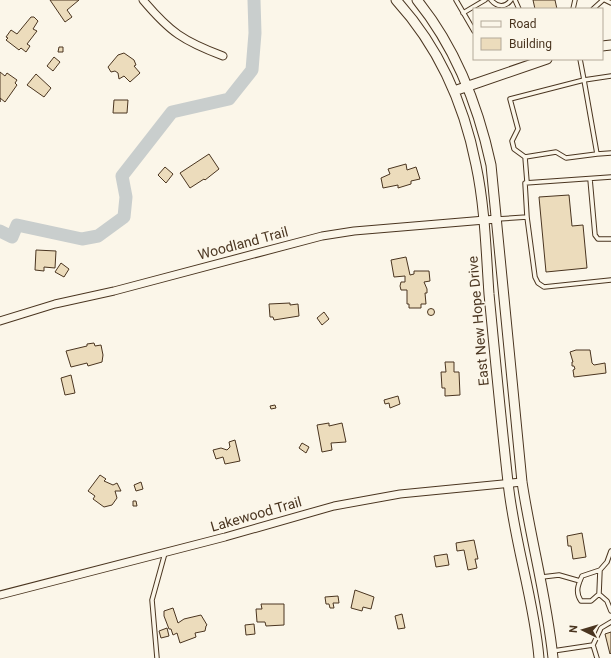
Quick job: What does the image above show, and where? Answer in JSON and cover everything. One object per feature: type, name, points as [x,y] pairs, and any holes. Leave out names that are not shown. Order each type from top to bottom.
[{"type":"street","points":[[143,0],[173,33],[197,47],[223,56]]},
{"type":"street","name":"East New Hope Drive","points":[[396,0],[411,16],[433,48],[454,91],[476,166],[483,220],[508,484],[529,594],[539,658]]},
{"type":"street","name":"East New Hope Drive","points":[[417,0],[439,30],[468,86],[479,117],[487,148],[497,219],[522,482],[548,616],[553,654]]},
{"type":"street","points":[[454,91],[544,60]]},
{"type":"street","name":"Woodland Trail","points":[[0,321],[55,304],[122,289],[322,236],[354,231],[497,219]]},
{"type":"street","name":"Lakewood Trail","points":[[0,595],[24,587],[166,552],[334,506],[367,499],[522,482]]},
{"type":"lane","points":[[456,0],[473,29]]},
{"type":"lane","points":[[463,13],[485,0]]},
{"type":"lane","points":[[491,0],[498,6],[508,4],[511,0]]},
{"type":"lane","points":[[594,8],[604,0],[611,3]]},
{"type":"lane","points":[[580,60],[597,154]]},
{"type":"lane","points":[[611,76],[584,80],[510,100],[518,129],[512,141],[514,150],[524,157],[556,152],[566,158],[611,153]]},
{"type":"lane","points":[[524,157],[527,182],[525,182],[527,217],[535,277],[538,283],[544,287],[611,280]]},
{"type":"lane","points":[[527,182],[611,178]]},
{"type":"lane","points":[[590,179],[595,234],[598,239],[611,239]]},
{"type":"lane","points":[[497,219],[527,217]]},
{"type":"lane","points":[[157,658],[152,600],[166,552]]},
{"type":"lane","points":[[599,594],[591,600],[581,601],[578,596],[580,581],[582,576],[600,570],[607,562],[611,552]]},
{"type":"lane","points":[[599,594],[600,570]]},
{"type":"lane","points":[[540,577],[559,575],[580,581]]},
{"type":"lane","points":[[599,594],[607,601],[611,611]]},
{"type":"lane","points":[[597,658],[593,645],[601,628],[611,622]]},
{"type":"lane","points":[[553,654],[593,645]]},
{"type":"building","points":[[50,0],[79,0],[67,10],[72,17],[65,22]]},
{"type":"building","points":[[533,0],[555,0],[557,8],[535,8]]},
{"type":"building","points":[[31,17],[34,17],[38,21],[33,29],[37,31],[27,44],[30,46],[26,52],[21,48],[19,50],[6,40],[8,38],[6,37],[11,30],[17,34]]},
{"type":"building","points":[[59,47],[63,47],[63,52],[58,52]]},
{"type":"building","points":[[124,53],[134,60],[136,65],[134,66],[140,73],[130,82],[124,76],[119,79],[118,73],[115,71],[111,72],[108,67],[118,55]]},
{"type":"building","points":[[54,57],[60,62],[53,71],[47,66]]},
{"type":"building","points":[[0,72],[5,76],[7,73],[17,80],[15,83],[17,85],[5,102],[0,98]]},
{"type":"building","points":[[36,74],[51,88],[44,97],[27,85]]},
{"type":"building","points":[[114,100],[128,100],[127,113],[113,113]]},
{"type":"building","points":[[209,154],[219,169],[205,180],[204,179],[190,188],[180,173]]},
{"type":"building","points":[[406,164],[407,170],[416,167],[420,179],[411,181],[411,184],[398,188],[398,185],[383,188],[381,178],[390,174],[388,169]]},
{"type":"building","points":[[165,167],[173,174],[166,183],[158,175]]},
{"type":"building","points":[[569,195],[572,226],[583,225],[587,268],[546,272],[539,197]]},
{"type":"building","points":[[36,250],[56,251],[55,268],[44,267],[44,271],[35,270]]},
{"type":"building","points":[[406,257],[410,275],[414,274],[414,271],[429,271],[430,281],[424,282],[427,289],[427,293],[425,293],[426,304],[421,304],[421,308],[409,308],[409,304],[407,304],[407,290],[401,290],[400,286],[401,282],[405,282],[405,276],[394,277],[391,260]]},
{"type":"building","points":[[61,263],[69,269],[64,277],[55,272]]},
{"type":"building","points":[[290,303],[290,305],[298,304],[299,316],[274,320],[273,317],[270,317],[269,304]]},
{"type":"building","points":[[431,308],[434,309],[434,315],[431,316],[428,315],[427,312],[428,309]]},
{"type":"building","points":[[324,312],[329,319],[322,325],[317,318]]},
{"type":"building","points":[[94,343],[95,346],[101,345],[103,355],[102,362],[88,366],[87,363],[71,367],[66,351]]},
{"type":"building","points":[[576,350],[590,350],[592,363],[594,365],[605,363],[606,373],[574,377],[573,370],[575,369],[574,366],[572,366],[573,362],[570,352]]},
{"type":"building","points":[[445,362],[454,362],[454,372],[459,372],[460,395],[445,396],[445,388],[442,388],[441,372],[446,372]]},
{"type":"building","points":[[71,375],[75,393],[65,395],[61,378]]},
{"type":"building","points":[[398,396],[400,404],[390,408],[389,403],[385,404],[384,400]]},
{"type":"building","points":[[275,405],[276,408],[271,409],[270,406]]},
{"type":"building","points":[[329,423],[329,426],[342,423],[346,442],[331,443],[332,450],[322,452],[317,425]]},
{"type":"building","points":[[235,440],[240,461],[225,464],[223,457],[216,459],[213,450],[221,448],[227,450],[230,447],[229,442]]},
{"type":"building","points":[[302,443],[309,447],[306,453],[299,448]]},
{"type":"building","points":[[100,475],[106,479],[104,481],[113,485],[117,483],[121,491],[115,491],[117,498],[112,505],[104,507],[93,499],[95,496],[88,491]]},
{"type":"building","points":[[141,482],[143,489],[136,491],[134,485]]},
{"type":"building","points":[[133,501],[136,501],[137,506],[133,506]]},
{"type":"building","points":[[582,533],[586,557],[573,559],[571,546],[568,546],[567,536]]},
{"type":"building","points":[[474,540],[478,559],[475,559],[477,568],[468,570],[464,550],[457,551],[456,543]]},
{"type":"building","points":[[447,554],[449,565],[436,567],[434,556]]},
{"type":"building","points":[[355,590],[374,597],[371,609],[363,607],[362,611],[351,608]]},
{"type":"building","points":[[338,596],[339,603],[333,603],[334,608],[330,608],[329,604],[326,604],[325,597]]},
{"type":"building","points":[[261,604],[284,604],[284,625],[266,626],[265,622],[257,622],[256,609],[262,609]]},
{"type":"building","points":[[173,608],[178,623],[184,619],[201,615],[207,625],[205,631],[195,633],[196,637],[180,643],[177,633],[173,635],[164,616],[164,611]]},
{"type":"building","points":[[402,614],[405,628],[398,629],[395,616]]},
{"type":"building","points":[[254,624],[255,634],[246,635],[245,625]]},
{"type":"building","points":[[167,628],[169,636],[161,638],[159,631]]},
{"type":"building","points":[[611,632],[611,653],[610,654],[605,634]]},
{"type":"waterway","points":[[0,231],[12,237],[17,225],[82,239],[98,236],[124,217],[126,197],[122,176],[172,112],[229,99],[252,70],[255,33],[254,0]]}]
